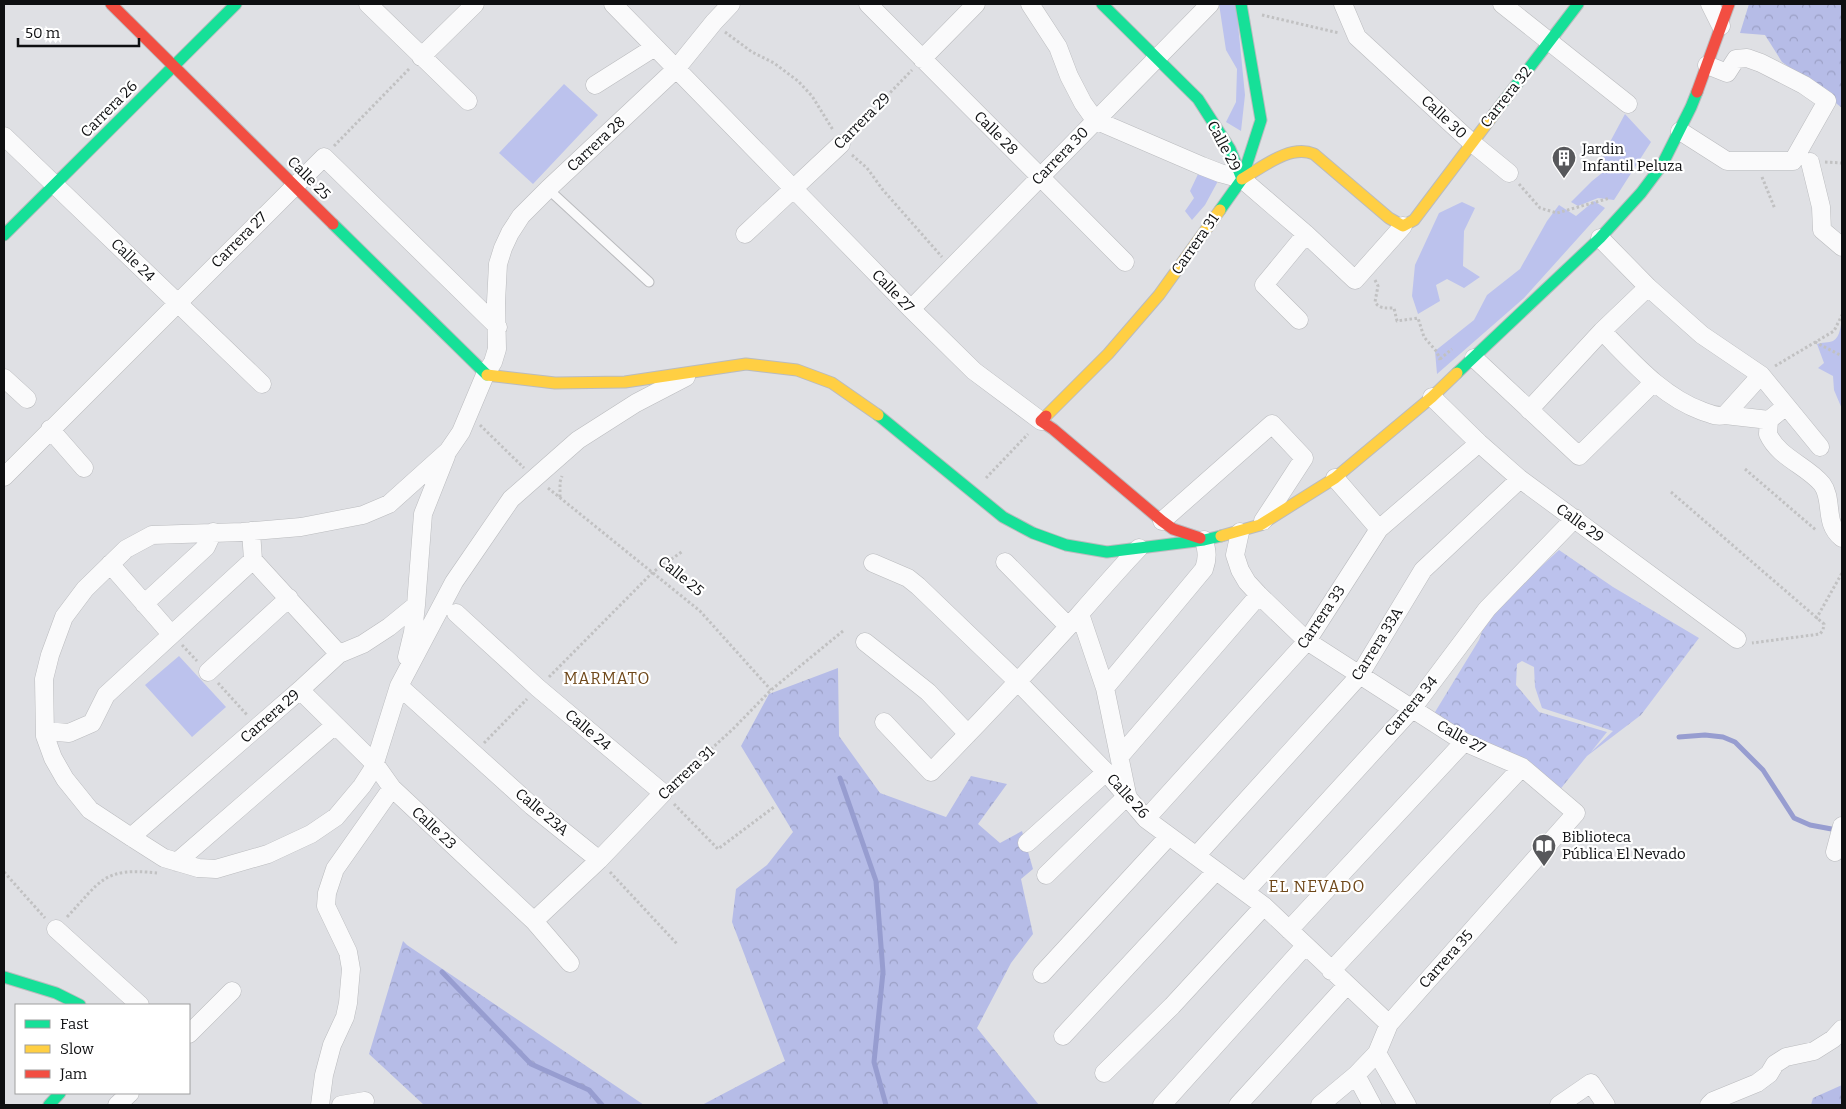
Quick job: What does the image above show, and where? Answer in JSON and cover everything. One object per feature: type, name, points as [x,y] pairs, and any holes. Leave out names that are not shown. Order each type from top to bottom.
[{"type":"main road","name":"Calle 25","points":[[111,4],[485,375]]},
{"type":"main road","name":"Carrera 26","points":[[4,235],[236,4]]},
{"type":"main road","name":"Calle 29","points":[[1102,4],[1198,99],[1230,149],[1242,179]]},
{"type":"main road","name":"Carrera 32","points":[[1403,226],[1414,220],[1471,142],[1578,4]]},
{"type":"main road","points":[[485,375],[555,383],[590,383],[625,382],[746,364],[797,370],[832,383],[868,406],[1003,517],[1033,533],[1066,545],[1107,552],[1204,540],[1240,532],[1260,525],[1335,478],[1432,397],[1600,238],[1641,193],[1662,165],[1680,130],[1707,65],[1729,4]]},
{"type":"main road","name":"Carrera 31","points":[[1041,421],[1108,354],[1159,296],[1242,179],[1261,120],[1242,7]]},
{"type":"main road","points":[[1242,179],[1290,152],[1307,151],[1314,154],[1389,218],[1403,226]]},
{"type":"main road","name":"Calle 27","points":[[1041,421],[1162,521],[1173,529],[1204,540]]},
{"type":"main road","points":[[4,977],[56,993],[78,1004]]},
{"type":"main road","points":[[49,1105],[59,1094]]},
{"type":"street","points":[[368,4],[468,101]]},
{"type":"street","points":[[421,57],[475,4]]},
{"type":"street","name":"Calle 27","points":[[613,4],[974,371],[1041,421]]},
{"type":"street","name":"Carrera 28","points":[[448,451],[461,432],[485,375],[493,362],[497,349],[496,302],[498,264],[503,248],[521,216],[548,188],[676,69],[731,4]]},
{"type":"street","name":"Calle 28","points":[[868,4],[1125,262]]},
{"type":"street","points":[[922,59],[976,4]]},
{"type":"street","points":[[1030,4],[1058,47],[1084,103],[1096,120],[1208,168],[1242,179]]},
{"type":"street","name":"Carrera 30","points":[[911,309],[1210,4]]},
{"type":"street","points":[[1343,4],[1357,37]]},
{"type":"street","points":[[1502,4],[1628,104]]},
{"type":"street","points":[[1710,4],[1721,26]]},
{"type":"street","name":"Calle 30","points":[[1357,37],[1471,142],[1509,173]]},
{"type":"street","points":[[595,85],[655,47]]},
{"type":"street","points":[[1680,130],[1727,161],[1793,161],[1827,101],[1804,85],[1747,58],[1736,60],[1727,73],[1707,65]]},
{"type":"street","name":"Calle 24","points":[[4,136],[262,384]]},
{"type":"street","name":"Carrera 29","points":[[745,234],[841,144]]},
{"type":"street","points":[[324,157],[498,327]]},
{"type":"street","name":"Carrera 27","points":[[4,476],[324,157]]},
{"type":"street","points":[[1810,162],[1821,207],[1822,230],[1842,247]]},
{"type":"street","name":"Calle 29","points":[[1242,179],[1306,234],[1355,280]]},
{"type":"street","name":"Carrera 32","points":[[1355,280],[1403,226]]},
{"type":"street","points":[[1299,320],[1264,286],[1306,234]]},
{"type":"street","points":[[1600,238],[1648,287],[1702,335],[1760,375],[1820,447]]},
{"type":"street","points":[[1529,410],[1602,331],[1648,287]]},
{"type":"street","points":[[1602,331],[1653,383],[1688,406],[1718,416],[1725,415],[1769,420],[1786,406]]},
{"type":"street","points":[[1474,358],[1579,456],[1653,383]]},
{"type":"street","points":[[399,686],[454,582],[511,499],[578,440],[636,403],[695,373]]},
{"type":"street","points":[[1725,415],[1760,375]]},
{"type":"street","points":[[4,378],[27,399]]},
{"type":"street","name":"Calle 29","points":[[1432,397],[1479,443],[1520,479],[1737,639]]},
{"type":"street","points":[[1769,420],[1768,434],[1776,448],[1823,485],[1835,532],[1842,538]]},
{"type":"street","points":[[1162,521],[1272,424],[1304,458],[1260,525]]},
{"type":"street","points":[[50,429],[84,468]]},
{"type":"street","name":"Carrera 33","points":[[1146,819],[1308,641],[1379,529],[1479,443]]},
{"type":"street","points":[[171,868],[164,858],[90,810],[65,779],[53,758],[45,736],[44,679],[50,655],[64,617],[85,589],[126,549],[152,536],[301,527],[354,517],[389,504],[448,451]]},
{"type":"street","points":[[171,868],[216,869],[268,854],[311,834],[336,817],[362,786],[375,764],[413,632],[423,514],[448,451]]},
{"type":"street","points":[[1335,478],[1379,529]]},
{"type":"street","name":"Carrera 33A","points":[[1196,856],[1359,676],[1422,570],[1520,479]]},
{"type":"street","name":"Carrera 34","points":[[1245,892],[1412,709],[1487,609],[1575,518]]},
{"type":"street","points":[[251,531],[253,560],[339,654]]},
{"type":"street","points":[[144,604],[206,547],[213,532]]},
{"type":"street","name":"Calle 27","points":[[1240,532],[1235,555],[1236,562],[1247,582],[1308,641],[1359,676],[1464,742],[1522,767],[1576,813]]},
{"type":"street","points":[[1105,688],[1204,569],[1208,561],[1208,552],[1204,540]]},
{"type":"street","points":[[884,722],[931,772],[1074,620],[1108,579],[1139,548]]},
{"type":"street","points":[[1107,552],[1108,579]]},
{"type":"street","points":[[45,731],[69,733],[92,723],[106,695],[253,560]]},
{"type":"street","points":[[1005,562],[1074,620],[1105,688],[1127,796],[1046,874]]},
{"type":"street","name":"Calle 26","points":[[873,563],[908,578],[918,586],[1017,681],[1106,772],[1146,819],[1264,906],[1389,1024]]},
{"type":"street","points":[[110,564],[171,634]]},
{"type":"street","points":[[1120,756],[1259,595]]},
{"type":"street","points":[[208,672],[289,598]]},
{"type":"street","name":"Carrera 29","points":[[131,837],[339,654],[363,644],[389,627],[416,605]]},
{"type":"street","name":"Calle 24","points":[[456,613],[538,688],[663,793]]},
{"type":"street","points":[[864,642],[928,692],[968,734]]},
{"type":"street","name":"Calle 23A","points":[[399,686],[532,806],[598,860]]},
{"type":"street","name":"Calle 23","points":[[300,690],[375,764],[392,788],[534,921],[570,963]]},
{"type":"street","points":[[171,868],[335,725]]},
{"type":"street","points":[[1289,930],[1464,742]]},
{"type":"street","points":[[1331,971],[1522,767]]},
{"type":"street","points":[[1026,843],[1106,772]]},
{"type":"street","points":[[320,1105],[324,1075],[332,1046],[345,1017],[351,977],[348,952],[326,906],[327,893],[335,869],[392,788]]},
{"type":"street","name":"Carrera 31","points":[[534,921],[598,860],[663,793]]},
{"type":"street","name":"Carrera 35","points":[[1320,1105],[1377,1053],[1389,1024],[1576,813]]},
{"type":"street","points":[[1835,852],[1842,826]]},
{"type":"street","points":[[1042,974],[1169,836]]},
{"type":"street","points":[[1063,1036],[1216,872]]},
{"type":"street","points":[[1104,1073],[1172,1006],[1264,906]]},
{"type":"street","points":[[56,929],[139,1004]]},
{"type":"street","points":[[1162,1105],[1305,946]]},
{"type":"street","points":[[1238,1105],[1347,985]]},
{"type":"street","points":[[190,1033],[232,990]]},
{"type":"street","points":[[1709,1105],[1713,1101],[1757,1083],[1768,1074],[1775,1064],[1786,1058],[1814,1051],[1833,1039],[1842,1029]]},
{"type":"street","points":[[1377,1053],[1407,1105]]},
{"type":"street","points":[[313,1105],[315,1074]]},
{"type":"street","points":[[1356,1074],[1372,1105]]},
{"type":"street","points":[[1559,1105],[1591,1083],[1606,1105]]},
{"type":"street","points":[[117,1105],[129,1094]]},
{"type":"street","points":[[341,1105],[365,1101]]},
{"type":"lane","points":[[548,188],[649,282]]},
{"type":"path","points":[[1242,7],[1357,37]]},
{"type":"path","points":[[324,157],[421,57]]},
{"type":"path","name":"Carrera 29","points":[[841,144],[922,59]]},
{"type":"path","points":[[1756,162],[1774,209]]},
{"type":"path","points":[[1509,173],[1540,208],[1558,213],[1612,197]]},
{"type":"path","points":[[1355,280],[1373,278],[1378,286],[1375,302],[1377,306],[1394,308],[1397,321],[1418,318],[1424,337],[1440,358],[1438,368]]},
{"type":"path","points":[[1760,375],[1834,332],[1842,316]]},
{"type":"path","points":[[1815,342],[1842,356]]},
{"type":"path","points":[[469,414],[534,478]]},
{"type":"path","points":[[972,493],[1041,421]]},
{"type":"path","points":[[1745,469],[1820,533]]},
{"type":"path","points":[[1671,492],[1824,624],[1820,634],[1748,644],[1737,639]]},
{"type":"path","name":"Calle 25","points":[[560,498],[700,611],[771,690]]},
{"type":"path","points":[[475,753],[653,572],[683,551]]},
{"type":"path","points":[[1816,619],[1842,573]]},
{"type":"path","name":"Carrera 31","points":[[663,793],[771,690],[843,631]]},
{"type":"path","points":[[663,793],[718,849],[774,807]]},
{"type":"path","points":[[598,860],[678,945]]},
{"type":"path","points":[[4,872],[56,929],[103,879],[114,874],[171,868]]},
{"type":"green space","points":[[1219,4],[1236,4],[1245,95],[1241,131],[1226,122],[1236,102],[1237,69],[1226,50]]},
{"type":"green space","points":[[1749,4],[1842,4],[1842,108],[1782,62],[1765,35],[1740,33]]},
{"type":"green space","points":[[564,84],[598,115],[533,184],[499,153]]},
{"type":"green space","points":[[1625,114],[1651,142],[1614,200],[1598,198],[1578,206],[1571,202],[1607,169],[1603,155]]},
{"type":"green space","points":[[1199,172],[1218,181],[1205,205],[1192,220],[1185,211],[1194,198],[1190,191]]},
{"type":"green space","points":[[1594,201],[1605,208],[1524,298],[1437,374],[1435,351],[1474,320],[1487,295],[1520,269],[1547,221],[1559,205],[1576,216]]},
{"type":"green space","points":[[1462,202],[1475,208],[1464,231],[1463,266],[1480,277],[1464,288],[1447,279],[1436,285],[1440,301],[1418,314],[1412,296],[1415,265],[1439,213]]},
{"type":"green space","points":[[1842,319],[1842,409],[1834,390],[1833,376],[1818,368],[1824,363],[1817,344],[1831,342],[1836,339]]},
{"type":"green space","points":[[1559,550],[1613,587],[1699,638],[1641,715],[1587,756],[1558,792],[1432,717],[1479,640],[1491,606],[1521,585]],"holes":[[[1522,661],[1534,667],[1535,687],[1542,708],[1613,731],[1591,752],[1607,732],[1539,712],[1516,685],[1517,664]]]},
{"type":"green space","points":[[179,656],[226,707],[192,737],[145,685]]},
{"type":"green space","points":[[838,668],[839,736],[880,793],[946,817],[971,776],[1007,784],[978,824],[1000,843],[1022,831],[1033,869],[1021,879],[1033,934],[1011,963],[977,1028],[1039,1105],[702,1105],[785,1061],[732,922],[736,889],[767,865],[793,832],[741,746],[769,694]]},
{"type":"green space","points":[[403,941],[644,1105],[424,1105],[369,1054]]},
{"type":"green space","points":[[1842,1085],[1842,1105],[1811,1105],[1813,1098]]},
{"type":"waterway","points":[[1679,737],[1705,735],[1723,737],[1735,742],[1763,770],[1794,818],[1810,825],[1837,830]]},
{"type":"waterway","points":[[840,778],[876,881],[883,972],[874,1062],[886,1105]]},
{"type":"waterway","points":[[442,972],[531,1064],[589,1090],[602,1105]]},
{"type":"traffic: fast","points":[[4,235],[236,4]]},
{"type":"traffic: fast","points":[[1102,4],[1198,99],[1230,149],[1242,179]]},
{"type":"traffic: fast","points":[[1220,210],[1242,179],[1261,120],[1241,4]]},
{"type":"traffic: fast","points":[[1494,114],[1578,4]]},
{"type":"traffic: fast","points":[[1457,373],[1600,238],[1641,193],[1662,165],[1697,92]]},
{"type":"traffic: fast","points":[[333,224],[487,375]]},
{"type":"traffic: fast","points":[[878,415],[1003,517],[1033,533],[1066,545],[1107,552],[1204,540],[1221,536]]},
{"type":"traffic: fast","points":[[4,977],[56,993],[78,1004]]},
{"type":"traffic: fast","points":[[49,1105],[59,1094]]},
{"type":"traffic: slow","points":[[1242,179],[1286,154],[1296,152],[1314,154],[1389,218],[1403,226],[1414,220],[1494,114]]},
{"type":"traffic: slow","points":[[1046,416],[1108,354],[1159,295],[1220,210]]},
{"type":"traffic: slow","points":[[487,375],[555,383],[625,382],[746,364],[797,370],[832,383],[878,415]]},
{"type":"traffic: slow","points":[[1221,536],[1260,525],[1335,478],[1432,397],[1457,373]]},
{"type":"traffic: jam","points":[[111,4],[333,224]]},
{"type":"traffic: jam","points":[[1697,92],[1729,4]]},
{"type":"traffic: jam","points":[[1046,416],[1041,421],[1162,521],[1173,529],[1200,538]]},
{"type":"place","name":"Jardin Infantil Peluza","points":[[1564,179]]},
{"type":"place","name":"Biblioteca Pública El Nevado","points":[[1544,867]]},
{"type":"district","name":"MARMATO","points":[[607,678]]},
{"type":"district","name":"EL NEVADO","points":[[1317,886]]}]
